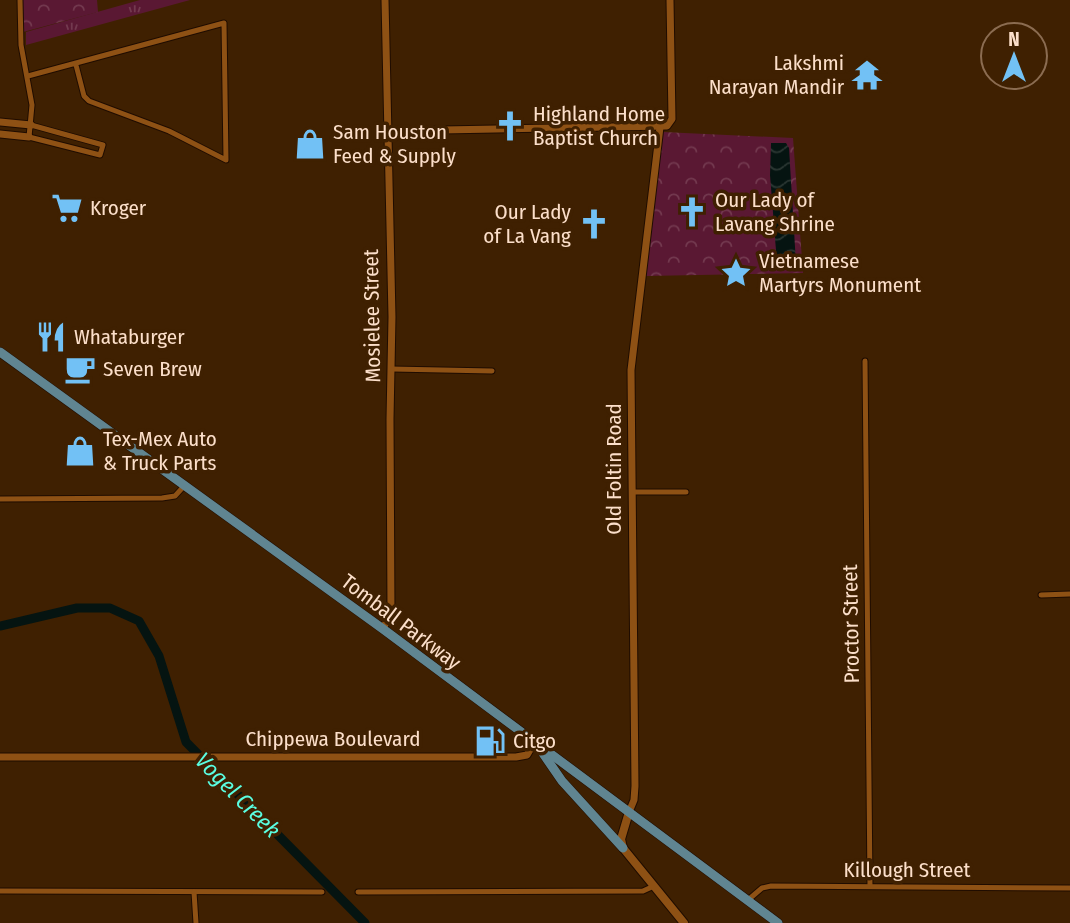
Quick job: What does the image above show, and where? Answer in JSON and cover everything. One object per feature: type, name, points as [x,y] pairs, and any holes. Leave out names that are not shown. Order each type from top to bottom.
[{"type":"main road","name":"Tomball Parkway","points":[[0,352],[383,629],[778,923]]},
{"type":"main road","points":[[536,744],[562,781],[623,848],[684,923]]},
{"type":"main road","points":[[623,848],[621,839],[629,812]]},
{"type":"street","points":[[20,0],[21,45],[32,105],[29,137]]},
{"type":"street","name":"Mosielee Street","points":[[383,629],[391,612],[392,369],[385,0]]},
{"type":"street","name":"Old Foltin Road","points":[[629,812],[634,800],[635,786],[631,370],[660,127],[667,126],[672,119],[670,0]]},
{"type":"street","points":[[28,76],[224,23],[226,160],[169,131],[120,110],[89,101],[84,96],[76,65]]},
{"type":"street","points":[[0,122],[30,125],[103,145],[100,155],[29,137],[0,134]]},
{"type":"street","points":[[387,131],[660,127]]},
{"type":"street","name":"Proctor Street","points":[[864,361],[870,886]]},
{"type":"street","points":[[392,369],[492,371]]},
{"type":"street","points":[[0,499],[169,498],[184,485]]},
{"type":"street","points":[[632,492],[685,492]]},
{"type":"street","points":[[1041,594],[1070,594]]},
{"type":"street","name":"Chippewa Boulevard","points":[[0,757],[516,757],[527,755],[536,744]]},
{"type":"street","points":[[358,892],[643,891],[654,886]]},
{"type":"street","name":"Killough Street","points":[[748,900],[762,888],[771,886],[1070,888]]},
{"type":"street","points":[[0,891],[322,892]]},
{"type":"street","points":[[194,892],[196,923]]},
{"type":"green space","points":[[23,0],[97,0],[98,12],[23,32]]},
{"type":"green space","points":[[140,0],[190,0],[26,45],[26,32]]},
{"type":"green space","points":[[663,132],[793,138],[803,273],[646,276]]},
{"type":"water","points":[[771,143],[786,143],[789,148],[796,268],[778,268],[777,263],[770,175]]},
{"type":"waterway","name":"Vogel Creek","points":[[0,626],[77,608],[110,608],[139,621],[159,656],[186,742],[365,923]]},
{"type":"place","name":"Lakshmi Narayan Mandir","points":[[867,75]]},
{"type":"place","name":"Highland Home Baptist Church","points":[[510,126]]},
{"type":"place","name":"Sam Houston Feed & Supply","points":[[310,144]]},
{"type":"place","name":"Kroger","points":[[67,208]]},
{"type":"place","name":"Our Lady of Lavang Shrine","points":[[692,212]]},
{"type":"place","name":"Our Lady of La Vang","points":[[594,224]]},
{"type":"place","name":"Vietnamese Martyrs Monument","points":[[736,273]]},
{"type":"place","name":"Whataburger","points":[[51,337]]},
{"type":"place","name":"Seven Brew","points":[[80,369]]},
{"type":"place","name":"Tex-Mex Auto & Truck Parts","points":[[80,451]]},
{"type":"place","name":"Citgo","points":[[490,741]]}]
